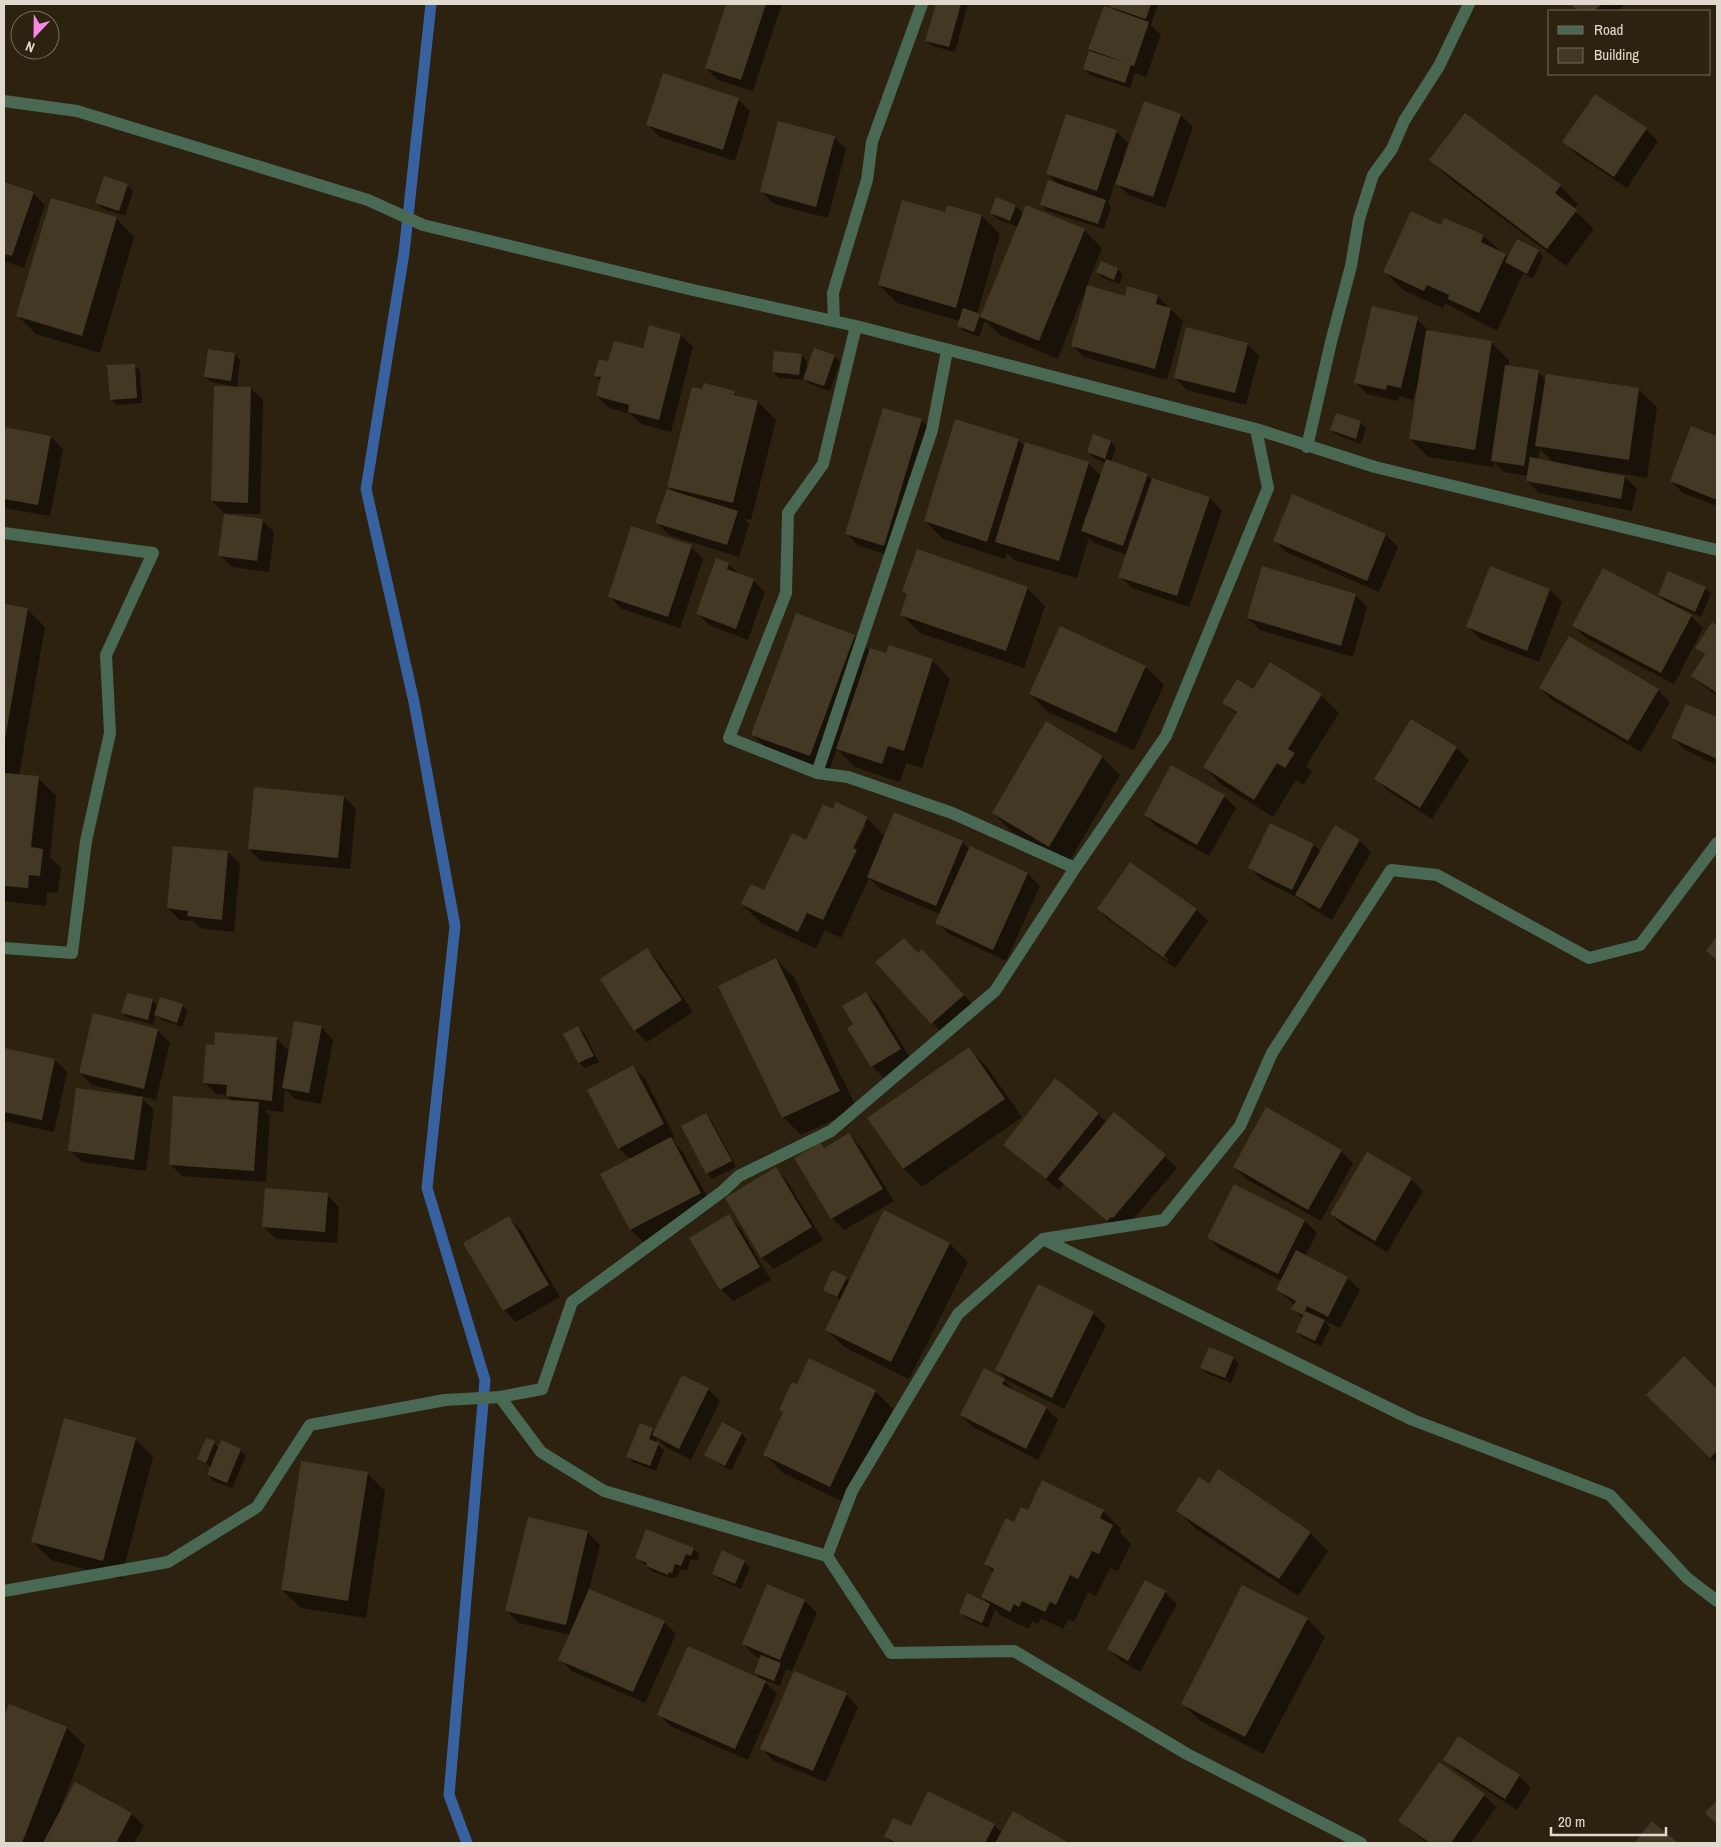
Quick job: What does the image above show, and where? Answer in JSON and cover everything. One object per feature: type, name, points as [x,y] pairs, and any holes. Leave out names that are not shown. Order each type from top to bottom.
[{"type":"street","points":[[834,321],[833,293],[867,180],[872,142],[922,4]]},
{"type":"street","points":[[1307,447],[1351,266],[1359,219],[1374,175],[1392,149],[1404,121],[1439,66],[1469,4]]},
{"type":"street","points":[[4,101],[77,111],[368,200],[423,225],[693,290],[856,326],[947,351],[1256,429],[1307,447],[1375,466],[1717,550]]},
{"type":"street","points":[[856,326],[823,464],[788,513],[786,593],[729,738],[817,773],[848,777],[952,813],[1075,868]]},
{"type":"street","points":[[817,773],[932,430],[947,351]]},
{"type":"street","points":[[4,1591],[168,1562],[257,1507],[310,1425],[445,1400],[500,1396],[542,1389],[572,1302],[723,1191],[739,1176],[831,1131],[995,991],[1075,868],[1166,736],[1268,488],[1256,429]]},
{"type":"street","points":[[4,533],[153,553],[106,655],[110,733],[86,841],[72,953],[4,948]]},
{"type":"street","points":[[827,1556],[852,1491],[958,1314],[1042,1240],[1164,1220],[1240,1126],[1272,1053],[1392,870],[1437,875],[1589,958],[1640,945],[1717,843]]},
{"type":"street","points":[[1042,1240],[1413,1420],[1610,1495],[1687,1578],[1717,1601]]},
{"type":"street","points":[[500,1396],[541,1452],[604,1491],[827,1556],[891,1653],[1014,1651],[1187,1754],[1361,1843]]},
{"type":"building","points":[[726,4],[766,4],[741,80],[705,68]]},
{"type":"building","points":[[936,4],[961,4],[949,47],[925,41]]},
{"type":"building","points":[[1111,4],[1151,4],[1146,19],[1110,7]]},
{"type":"building","points":[[1570,4],[1602,4],[1595,10],[1577,10]]},
{"type":"building","points":[[1104,6],[1149,22],[1134,66],[1131,65],[1125,83],[1083,69],[1089,51],[1124,62],[1088,49]]},
{"type":"building","points":[[663,73],[739,98],[723,150],[646,125]]},
{"type":"building","points":[[1595,94],[1647,128],[1614,177],[1562,142]]},
{"type":"building","points":[[1144,101],[1181,114],[1153,197],[1115,184]]},
{"type":"building","points":[[1465,113],[1561,185],[1555,193],[1577,210],[1547,249],[1429,160]]},
{"type":"building","points":[[1066,114],[1117,130],[1097,191],[1046,174]]},
{"type":"building","points":[[778,121],[835,136],[816,207],[760,192]]},
{"type":"building","points":[[104,176],[128,184],[119,211],[95,203]]},
{"type":"building","points":[[1048,180],[1106,200],[1098,224],[1040,205]]},
{"type":"building","points":[[4,182],[34,192],[12,256],[4,254]]},
{"type":"building","points":[[996,197],[1016,205],[1010,221],[990,213]]},
{"type":"building","points":[[51,198],[117,217],[82,336],[16,316]]},
{"type":"building","points":[[902,200],[945,212],[947,205],[982,215],[956,308],[878,285]]},
{"type":"building","points":[[1026,205],[1085,229],[1039,341],[980,317]]},
{"type":"building","points":[[1411,211],[1441,225],[1444,218],[1484,235],[1481,242],[1506,254],[1479,313],[1448,299],[1449,295],[1427,285],[1424,291],[1383,272]]},
{"type":"building","points":[[1517,239],[1539,250],[1527,274],[1505,262]]},
{"type":"building","points":[[1101,261],[1118,268],[1114,280],[1096,272]]},
{"type":"building","points":[[1087,285],[1125,296],[1127,286],[1158,295],[1156,304],[1171,308],[1155,369],[1071,346]]},
{"type":"building","points":[[1372,306],[1418,317],[1401,388],[1387,385],[1386,390],[1354,383]]},
{"type":"building","points":[[963,308],[980,314],[974,332],[957,326]]},
{"type":"building","points":[[649,325],[681,334],[659,420],[628,412],[629,405],[596,396],[601,377],[594,376],[599,359],[608,361],[614,341],[643,348]]},
{"type":"building","points":[[1186,327],[1248,343],[1235,393],[1174,378]]},
{"type":"building","points":[[1426,330],[1492,341],[1475,450],[1409,439]]},
{"type":"building","points":[[814,348],[835,355],[824,386],[803,379]]},
{"type":"building","points":[[208,349],[235,353],[231,381],[204,377]]},
{"type":"building","points":[[774,351],[802,354],[799,375],[772,372]]},
{"type":"building","points":[[135,364],[137,398],[110,400],[107,365]]},
{"type":"building","points":[[1505,365],[1539,370],[1524,466],[1491,461]]},
{"type":"building","points":[[1546,374],[1639,388],[1629,460],[1535,446]]},
{"type":"building","points":[[704,383],[735,391],[734,395],[758,401],[733,503],[667,487],[692,387],[702,389]]},
{"type":"building","points":[[214,386],[251,387],[248,503],[211,501]]},
{"type":"building","points":[[883,408],[922,419],[884,546],[845,534]]},
{"type":"building","points":[[1336,413],[1361,421],[1356,439],[1330,430]]},
{"type":"building","points":[[955,419],[1019,439],[987,542],[924,521]]},
{"type":"building","points":[[1691,426],[1717,436],[1717,500],[1670,481]]},
{"type":"building","points":[[4,427],[51,436],[38,505],[4,499]]},
{"type":"building","points":[[1093,434],[1111,441],[1105,459],[1087,452]]},
{"type":"building","points":[[1025,442],[1089,462],[1059,561],[995,542]]},
{"type":"building","points":[[1530,457],[1625,476],[1621,499],[1526,481]]},
{"type":"building","points":[[1106,459],[1148,474],[1123,546],[1081,531]]},
{"type":"building","points":[[1152,478],[1210,497],[1177,596],[1118,577]]},
{"type":"building","points":[[667,489],[738,511],[727,545],[655,523]]},
{"type":"building","points":[[1292,494],[1386,534],[1367,581],[1273,541]]},
{"type":"building","points":[[224,514],[263,519],[257,561],[218,556]]},
{"type":"building","points":[[631,526],[692,545],[668,617],[608,597]]},
{"type":"building","points":[[917,549],[1028,587],[1006,651],[900,615],[907,594],[902,591]]},
{"type":"building","points":[[716,558],[729,563],[727,569],[754,579],[736,629],[696,614]]},
{"type":"building","points":[[1262,566],[1356,594],[1341,646],[1247,618]]},
{"type":"building","points":[[1490,566],[1550,589],[1527,651],[1466,627]]},
{"type":"building","points":[[1603,568],[1692,615],[1661,673],[1572,626]]},
{"type":"building","points":[[1668,571],[1706,587],[1695,612],[1658,595]]},
{"type":"building","points":[[4,604],[28,608],[5,739],[4,739]]},
{"type":"building","points":[[796,613],[855,635],[810,756],[751,735]]},
{"type":"building","points":[[1712,622],[1717,626],[1717,693],[1691,676],[1705,654],[1695,648]]},
{"type":"building","points":[[1060,626],[1146,666],[1116,733],[1029,694]]},
{"type":"building","points":[[1569,636],[1659,689],[1628,741],[1539,688]]},
{"type":"building","points":[[889,645],[933,659],[904,751],[888,746],[882,764],[836,749],[870,648],[886,653]]},
{"type":"building","points":[[1270,662],[1322,694],[1288,749],[1295,753],[1285,768],[1277,763],[1254,800],[1203,767],[1237,712],[1222,703],[1237,679],[1253,689]]},
{"type":"building","points":[[1686,704],[1717,717],[1717,759],[1671,738]]},
{"type":"building","points":[[1411,719],[1457,747],[1420,808],[1374,779]]},
{"type":"building","points":[[1046,721],[1103,756],[1049,847],[992,813]]},
{"type":"building","points":[[1171,765],[1225,795],[1197,845],[1144,815]]},
{"type":"building","points":[[4,773],[39,776],[31,847],[43,849],[40,876],[29,875],[28,888],[4,886]]},
{"type":"building","points":[[254,787],[344,796],[338,858],[248,849]]},
{"type":"building","points":[[836,802],[868,817],[853,848],[857,850],[823,920],[807,913],[798,932],[741,904],[751,884],[764,890],[792,833],[806,840],[823,804],[833,809]]},
{"type":"building","points":[[894,812],[963,841],[936,906],[867,877]]},
{"type":"building","points":[[1270,823],[1314,844],[1292,890],[1248,868]]},
{"type":"building","points":[[1335,825],[1360,840],[1320,909],[1295,895]]},
{"type":"building","points":[[173,846],[228,851],[222,920],[187,916],[188,911],[167,908]]},
{"type":"building","points":[[970,846],[1028,873],[993,950],[935,923]]},
{"type":"building","points":[[1130,862],[1197,909],[1163,957],[1097,909]]},
{"type":"building","points":[[1717,936],[1717,960],[1706,951]]},
{"type":"building","points":[[904,938],[918,953],[922,949],[964,995],[931,1024],[875,962]]},
{"type":"building","points":[[647,948],[682,1000],[634,1031],[600,979]]},
{"type":"building","points":[[776,958],[840,1091],[782,1118],[718,986]]},
{"type":"building","points":[[866,992],[901,1049],[871,1067],[847,1028],[853,1024],[842,1006]]},
{"type":"building","points":[[127,993],[153,999],[148,1020],[121,1013]]},
{"type":"building","points":[[160,997],[183,1004],[177,1023],[154,1015]]},
{"type":"building","points":[[93,1013],[158,1029],[144,1089],[79,1073]]},
{"type":"building","points":[[294,1021],[322,1026],[309,1093],[282,1088]]},
{"type":"building","points":[[578,1026],[594,1056],[578,1063],[563,1034]]},
{"type":"building","points":[[215,1032],[277,1037],[272,1101],[226,1096],[227,1085],[203,1083],[206,1044],[214,1045]]},
{"type":"building","points":[[969,1047],[1005,1099],[903,1169],[867,1118]]},
{"type":"building","points":[[4,1048],[55,1059],[42,1120],[4,1112]]},
{"type":"building","points":[[633,1065],[664,1124],[618,1149],[587,1090]]},
{"type":"building","points":[[1055,1078],[1099,1113],[1046,1179],[1003,1145]]},
{"type":"building","points":[[76,1088],[143,1097],[134,1160],[68,1151]]},
{"type":"building","points":[[173,1096],[259,1102],[254,1171],[169,1165]]},
{"type":"building","points":[[1266,1107],[1342,1150],[1308,1210],[1233,1167]]},
{"type":"building","points":[[1114,1112],[1166,1155],[1113,1218],[1111,1217],[1107,1221],[1058,1179]]},
{"type":"building","points":[[706,1113],[732,1161],[706,1174],[681,1126]]},
{"type":"building","points":[[849,1133],[883,1189],[831,1219],[794,1158],[820,1143],[824,1148]]},
{"type":"building","points":[[671,1137],[701,1193],[630,1230],[600,1174]]},
{"type":"building","points":[[1367,1152],[1412,1178],[1375,1241],[1330,1214]]},
{"type":"building","points":[[776,1167],[812,1227],[761,1258],[725,1198]]},
{"type":"building","points":[[1234,1184],[1305,1220],[1278,1274],[1207,1238]]},
{"type":"building","points":[[265,1188],[328,1193],[325,1232],[262,1227]]},
{"type":"building","points":[[884,1210],[950,1243],[891,1362],[825,1330]]},
{"type":"building","points":[[729,1214],[760,1267],[720,1290],[689,1238]]},
{"type":"building","points":[[509,1216],[549,1285],[503,1311],[463,1243]]},
{"type":"building","points":[[1296,1250],[1348,1277],[1328,1317],[1307,1306],[1303,1315],[1291,1309],[1296,1301],[1276,1290]]},
{"type":"building","points":[[832,1270],[847,1277],[837,1297],[823,1290]]},
{"type":"building","points":[[1038,1284],[1094,1312],[1052,1398],[995,1370]]},
{"type":"building","points":[[1305,1311],[1325,1320],[1315,1341],[1296,1332]]},
{"type":"building","points":[[1209,1347],[1234,1357],[1225,1378],[1200,1368]]},
{"type":"building","points":[[1684,1356],[1717,1389],[1717,1451],[1710,1458],[1646,1395]]},
{"type":"building","points":[[809,1358],[876,1390],[830,1487],[763,1455],[783,1412],[779,1410],[792,1382],[797,1384]]},
{"type":"building","points":[[984,1368],[1005,1379],[1002,1384],[1047,1407],[1026,1449],[960,1415]]},
{"type":"building","points":[[682,1375],[709,1388],[679,1449],[652,1435]]},
{"type":"building","points":[[64,1418],[136,1438],[103,1561],[31,1542]]},
{"type":"building","points":[[722,1422],[742,1433],[725,1466],[704,1455]]},
{"type":"building","points":[[640,1423],[653,1428],[649,1439],[659,1443],[650,1466],[626,1457]]},
{"type":"building","points":[[206,1438],[215,1441],[206,1463],[197,1459]]},
{"type":"building","points":[[221,1440],[241,1449],[227,1483],[207,1475]]},
{"type":"building","points":[[301,1461],[368,1472],[348,1601],[281,1590]]},
{"type":"building","points":[[1218,1469],[1311,1532],[1279,1579],[1176,1511],[1199,1477],[1209,1484]]},
{"type":"building","points":[[1042,1480],[1104,1510],[1100,1518],[1113,1525],[1099,1554],[1092,1551],[1078,1579],[1070,1575],[1056,1605],[1050,1602],[1045,1612],[1022,1601],[1019,1607],[1014,1604],[1010,1612],[981,1597],[994,1569],[984,1564],[1006,1518],[1014,1522],[1021,1507],[1028,1510]]},
{"type":"building","points":[[528,1517],[588,1531],[566,1625],[505,1611]]},
{"type":"building","points":[[646,1529],[694,1548],[691,1556],[686,1554],[681,1566],[675,1564],[672,1573],[669,1572],[668,1575],[646,1566],[647,1563],[635,1558]]},
{"type":"building","points":[[722,1550],[745,1561],[735,1584],[712,1574]]},
{"type":"building","points":[[1145,1580],[1166,1591],[1128,1661],[1107,1649]]},
{"type":"building","points":[[767,1584],[805,1600],[780,1660],[742,1644]]},
{"type":"building","points":[[1242,1585],[1308,1618],[1245,1737],[1181,1704]]},
{"type":"building","points":[[589,1589],[665,1621],[633,1692],[558,1660]]},
{"type":"building","points":[[967,1593],[990,1604],[982,1623],[959,1613]]},
{"type":"building","points":[[688,1646],[766,1681],[735,1749],[657,1715]]},
{"type":"building","points":[[761,1655],[781,1663],[774,1681],[754,1673]]},
{"type":"building","points":[[794,1671],[847,1693],[813,1771],[760,1749]]},
{"type":"building","points":[[9,1704],[67,1727],[22,1843],[4,1843],[4,1717]]},
{"type":"building","points":[[1458,1736],[1520,1775],[1505,1799],[1443,1760]]},
{"type":"building","points":[[1439,1762],[1485,1794],[1451,1843],[1430,1843],[1398,1821]]},
{"type":"building","points":[[75,1782],[132,1813],[116,1843],[43,1843]]},
{"type":"building","points":[[928,1791],[995,1824],[985,1843],[897,1843],[884,1837],[893,1818],[911,1826]]},
{"type":"building","points":[[1717,1800],[1717,1824],[1705,1813]]},
{"type":"building","points":[[1013,1811],[1069,1843],[995,1843]]},
{"type":"building","points":[[1652,1821],[1678,1843],[1634,1843]]},
{"type":"waterway","points":[[431,4],[404,253],[366,489],[414,702],[455,926],[427,1188],[485,1380],[449,1795],[467,1843]]}]
